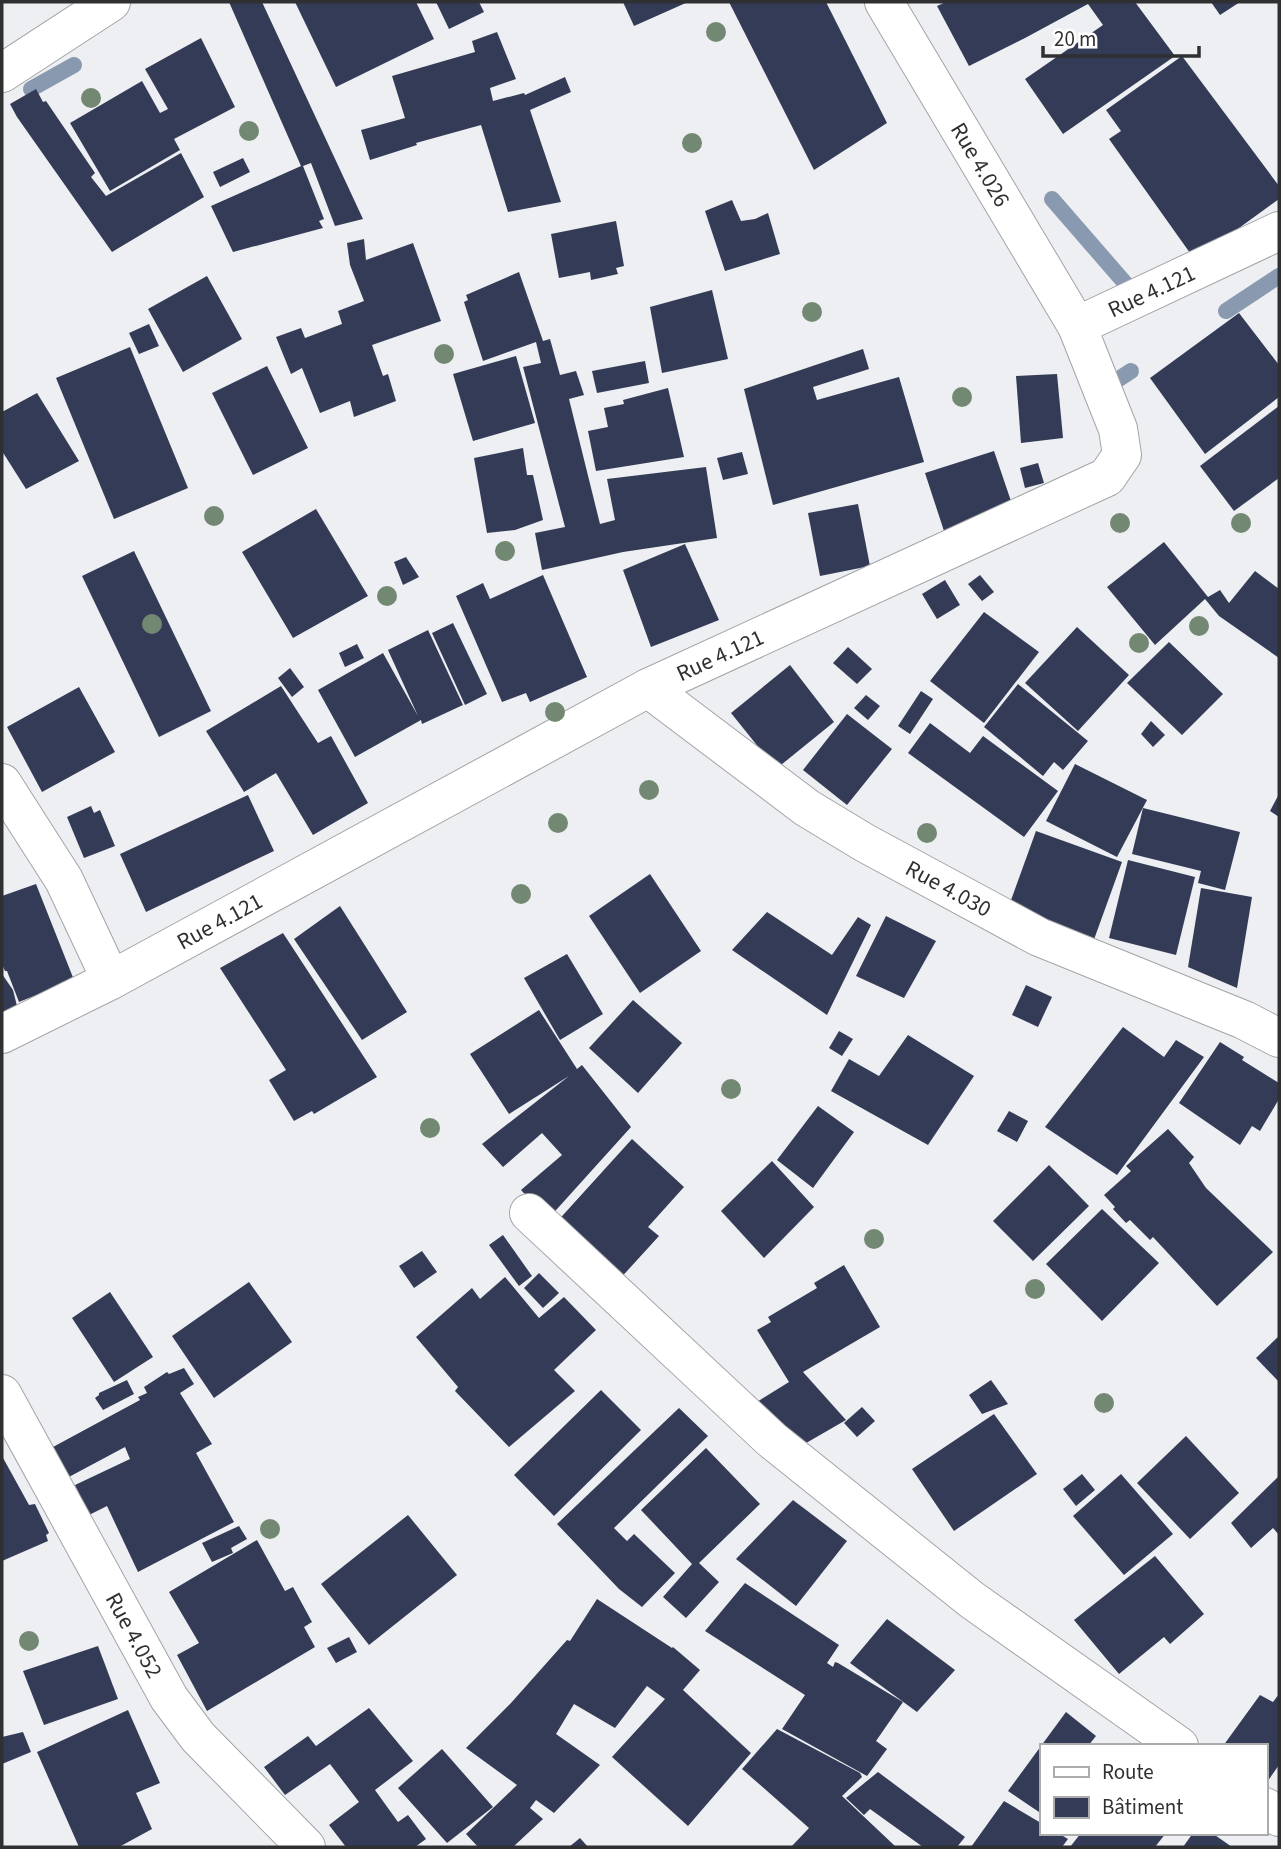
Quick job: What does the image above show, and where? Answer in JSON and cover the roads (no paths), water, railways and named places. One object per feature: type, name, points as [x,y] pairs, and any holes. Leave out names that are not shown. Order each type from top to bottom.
[{"type":"street","points":[[2,73],[111,2]]},
{"type":"street","name":"Rue 4.026","points":[[884,2],[1077,326]]},
{"type":"street","name":"Rue 4.121","points":[[2,1034],[111,980],[648,688],[1108,477],[1122,455],[1118,429],[1077,326],[1279,231]]},
{"type":"street","name":"Rue 4.030","points":[[648,688],[807,808],[865,843],[1039,937],[1244,1020],[1279,1038]]},
{"type":"street","points":[[2,783],[64,880],[111,980]]},
{"type":"street","points":[[529,1213],[772,1440],[972,1600],[1176,1744]]},
{"type":"street","name":"Rue 4.052","points":[[2,1394],[169,1698],[198,1737],[306,1847]]},
{"type":"waterway","points":[[31,89],[74,65]]},
{"type":"waterway","points":[[1052,199],[1138,298]]},
{"type":"waterway","points":[[1226,311],[1279,276]]},
{"type":"waterway","points":[[1102,390],[1131,371]]}]
